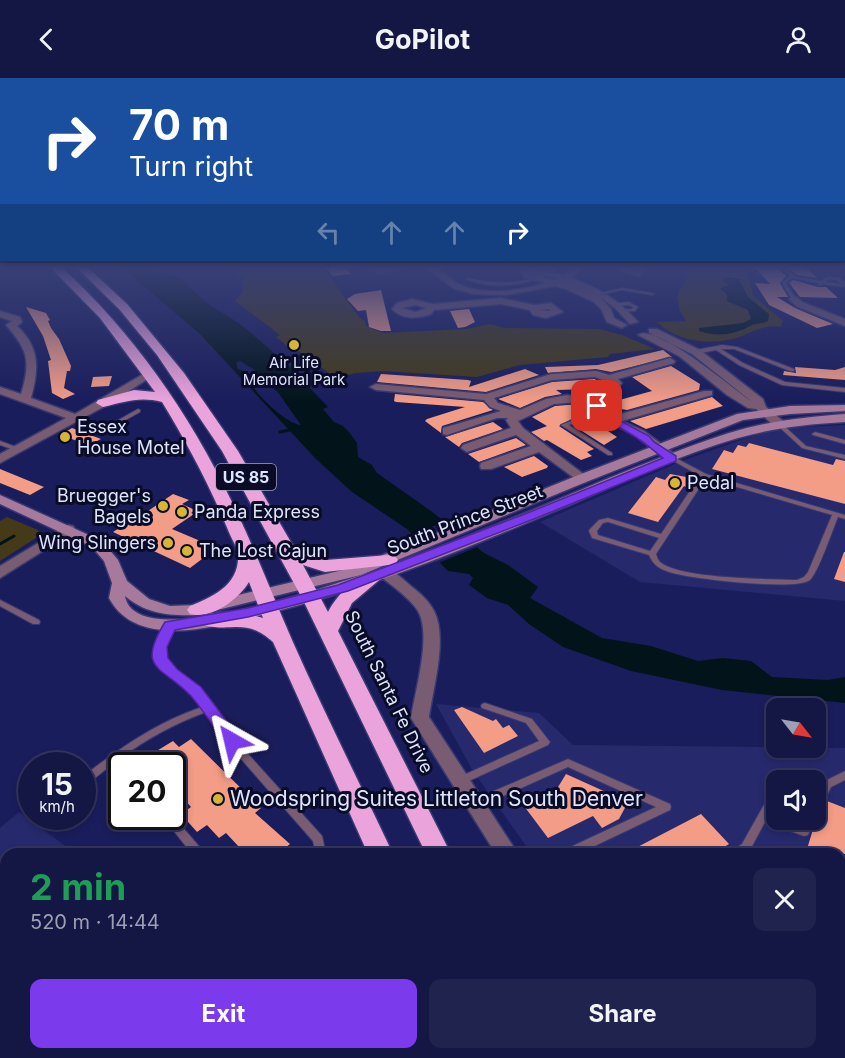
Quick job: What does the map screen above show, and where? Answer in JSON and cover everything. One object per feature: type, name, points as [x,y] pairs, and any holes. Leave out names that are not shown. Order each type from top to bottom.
[{"type":"highway","name":"US 85","points":[[100,311],[149,375],[206,468],[247,554],[307,696],[378,848]]},
{"type":"highway","name":"South Santa Fe Drive","points":[[127,311],[184,382],[238,463],[329,630],[392,762],[437,848]]},
{"type":"highway","points":[[149,375],[166,373],[184,382]]},
{"type":"highway","points":[[103,403],[137,393],[148,393],[165,399]]},
{"type":"highway","points":[[286,548],[307,560],[325,566],[393,565]]},
{"type":"highway","points":[[204,615],[234,591],[243,576],[247,554]]},
{"type":"highway","points":[[329,630],[344,600],[393,565]]},
{"type":"highway","points":[[204,615],[250,619],[269,627],[282,638]]},
{"type":"highway","points":[[307,696],[365,848]]},
{"type":"highway","points":[[392,762],[448,848]]},
{"type":"street","points":[[606,311],[610,320],[628,324],[645,324],[648,333],[675,349],[748,404],[764,410]]},
{"type":"street","points":[[622,311],[628,324]]},
{"type":"street","points":[[815,311],[845,323]]},
{"type":"street","points":[[0,314],[17,319],[17,322],[0,330]]},
{"type":"street","points":[[11,325],[18,331],[33,356],[33,372],[25,399]]},
{"type":"street","points":[[648,333],[696,352],[759,401],[764,410],[779,424]]},
{"type":"street","points":[[609,378],[670,361]]},
{"type":"street","points":[[376,387],[487,397],[551,377],[596,374],[616,383],[596,404]]},
{"type":"street","points":[[0,459],[103,403],[149,375]]},
{"type":"street","points":[[0,390],[76,418]]},
{"type":"street","points":[[609,418],[708,393]]},
{"type":"street","points":[[487,397],[494,405],[518,413]]},
{"type":"street","points":[[447,431],[496,415],[518,413],[567,398],[580,399],[596,404],[616,428],[672,458]]},
{"type":"street","name":"South Prince Street","points":[[308,591],[340,576],[393,565],[485,519],[654,447],[741,417],[764,410],[845,408]]},
{"type":"street","points":[[518,413],[512,422],[518,430],[581,479]]},
{"type":"street","name":"South Prince Street","points":[[120,583],[117,598],[124,610],[148,622],[170,626],[204,615],[308,591],[393,565],[497,529],[734,435],[796,421],[845,418]]},
{"type":"street","points":[[467,448],[518,430]]},
{"type":"street","points":[[486,466],[541,447]]},
{"type":"street","name":"South Prince Street","points":[[0,499],[68,529],[101,547],[111,560],[120,583],[138,600],[169,611],[204,615]]},
{"type":"street","points":[[0,573],[68,529]]},
{"type":"street","points":[[393,565],[409,593],[427,612],[432,630],[420,718],[504,848]]},
{"type":"lane","points":[[696,352],[717,348],[735,348],[792,370]]},
{"type":"lane","points":[[717,348],[741,364],[784,384],[845,390]]},
{"type":"lane","points":[[102,431],[138,411]]},
{"type":"lane","points":[[609,418],[588,416],[564,425],[610,454]]},
{"type":"lane","points":[[779,424],[804,447],[845,457]]},
{"type":"lane","points":[[815,434],[845,442]]},
{"type":"lane","points":[[0,443],[17,449]]},
{"type":"lane","points":[[672,458],[704,475],[845,517]]},
{"type":"lane","points":[[652,554],[704,475]]},
{"type":"lane","points":[[663,537],[608,520],[600,521],[593,531],[595,536],[652,554],[659,565],[679,572],[718,578],[798,582],[807,579],[813,572],[836,514]]},
{"type":"lane","points":[[0,603],[36,622]]},
{"type":"lane","points":[[170,626],[159,647],[160,659],[172,673],[195,691],[245,757],[318,839],[320,848]]},
{"type":"lane","points":[[460,781],[545,742],[529,721],[485,706]]},
{"type":"lane","points":[[121,752],[140,738],[193,712],[208,708]]},
{"type":"lane","points":[[96,772],[108,762]]},
{"type":"lane","points":[[475,804],[568,764],[666,807],[579,848]]},
{"type":"lane","points":[[826,788],[828,784],[845,775]]},
{"type":"lane","points":[[744,848],[766,810]]},
{"type":"lane","points":[[179,830],[194,848]]},
{"type":"shaded area","points":[[173,311],[219,311],[240,324],[289,366],[328,407],[323,409],[334,422],[349,432],[357,443],[358,457],[372,465],[377,473],[431,511],[484,553],[508,565],[538,587],[530,598],[602,638],[651,646],[698,661],[723,658],[751,661],[772,677],[828,680],[845,677],[845,703],[826,701],[826,698],[798,698],[722,690],[631,671],[563,647],[529,624],[508,605],[487,598],[469,585],[473,578],[469,574],[448,571],[407,529],[352,492],[315,458],[200,334]],"holes":[[[240,361],[259,373],[266,384],[277,391],[301,425],[295,424],[270,406],[256,390],[249,377],[243,373],[244,371],[238,369],[236,363]]]},
{"type":"shaded area","points":[[248,311],[354,311],[365,321],[366,326],[383,333],[466,329],[490,324],[505,328],[599,329],[622,335],[655,349],[610,354],[608,357],[520,365],[477,377],[382,371],[356,373],[335,378],[304,354],[291,349],[276,337],[280,335]]},
{"type":"shaded area","points":[[680,311],[771,311],[783,321],[781,327],[768,327],[732,339],[712,342],[692,340],[673,334],[657,322],[686,321]]},
{"type":"shaded area","points":[[748,311],[765,311],[769,314],[768,321],[738,331],[712,334],[699,331],[699,328],[743,323],[751,319]]},
{"type":"shaded area","points":[[845,425],[845,601],[640,582],[540,522],[682,461],[772,429]]},
{"type":"shaded area","points":[[7,517],[38,530],[40,533],[39,536],[0,561],[0,521]]},
{"type":"shaded area","points":[[436,704],[539,713],[573,745],[766,747],[766,758],[826,758],[826,748],[845,748],[845,848],[527,848],[473,771]]},
{"type":"shaded area","points":[[18,813],[18,830],[44,830],[68,848],[0,848],[0,828]]},
{"type":"pier","points":[[448,521],[480,546],[436,564],[409,535]]},
{"type":"building","points":[[28,311],[46,313],[50,320],[48,321],[51,328],[59,339],[71,366],[70,371],[67,371],[64,388],[75,394],[63,399],[52,393],[48,361],[51,360],[43,336]]},
{"type":"building","points":[[366,311],[386,311],[391,331],[369,327]]},
{"type":"building","points":[[450,311],[470,311],[475,322],[458,328]]},
{"type":"building","points":[[781,311],[801,311],[833,324],[817,328]]},
{"type":"building","points":[[663,350],[672,357],[611,372],[596,369],[548,373],[545,367],[598,365]]},
{"type":"building","points":[[671,366],[700,384],[699,390],[627,410],[608,407],[605,404],[652,391],[632,377]]},
{"type":"building","points":[[795,367],[835,370],[845,367],[845,380],[783,375],[784,371],[796,373]]},
{"type":"building","points":[[525,369],[539,375],[486,392],[377,382],[381,374],[468,380],[471,381],[469,387]]},
{"type":"building","points":[[112,376],[109,386],[91,387],[93,377]]},
{"type":"building","points":[[595,379],[601,388],[596,393],[590,389],[556,390],[562,394],[545,397],[520,408],[498,399],[552,382]]},
{"type":"building","points":[[395,394],[483,402],[493,410],[442,426],[441,433],[425,421],[465,407],[396,402],[394,401]]},
{"type":"building","points":[[712,397],[723,406],[646,429],[630,421]]},
{"type":"building","points":[[579,404],[588,410],[559,426],[594,449],[587,452],[592,456],[581,460],[531,432],[547,426],[532,417],[555,406]]},
{"type":"building","points":[[589,420],[617,437],[604,445],[574,426]]},
{"type":"building","points":[[493,422],[503,429],[462,443],[459,447],[445,437]]},
{"type":"building","points":[[72,428],[101,439],[89,445],[60,435]]},
{"type":"building","points":[[516,438],[526,445],[479,462],[468,454]]},
{"type":"building","points":[[749,443],[833,465],[836,459],[845,461],[845,504],[712,469],[724,450],[733,453],[738,445],[746,447]]},
{"type":"building","points":[[534,456],[548,466],[547,468],[522,477],[504,467]]},
{"type":"building","points":[[0,469],[44,487],[30,495],[0,483]]},
{"type":"building","points":[[670,474],[692,478],[658,522],[628,513],[656,477],[665,480]]},
{"type":"building","points":[[173,494],[189,500],[182,504],[195,510],[191,513],[194,514],[172,529],[205,543],[201,547],[208,550],[202,554],[206,556],[190,568],[113,532],[130,521],[130,517],[142,515]]},
{"type":"building","points":[[845,552],[845,582],[834,579]]},
{"type":"building","points":[[462,707],[493,721],[496,719],[503,728],[509,725],[518,736],[484,753],[454,710]]},
{"type":"building","name":"Woodspring Suites Littleton South Denver","points":[[191,739],[261,808],[255,813],[290,844],[285,848],[240,848],[226,833],[219,838],[207,825],[197,832],[186,820],[186,810],[191,807],[186,801],[186,752],[155,752],[173,741],[179,747]]},
{"type":"building","points":[[566,774],[628,802],[619,819],[602,828],[593,816],[548,838],[524,806],[555,792]]},
{"type":"building","points":[[827,801],[845,808],[845,848],[807,848],[813,830],[826,830]]},
{"type":"building","points":[[701,814],[729,844],[723,848],[636,848]]},
{"type":"waterway","points":[[280,432],[294,429]]},
{"type":"waterway","points":[[0,544],[14,536]]},
{"type":"place","name":"Air Life Memorial Park","points":[[294,345]]},
{"type":"place","name":"Essex House Motel","points":[[65,437]]},
{"type":"place","name":"Pedal","points":[[675,483]]},
{"type":"place","name":"Bruegger's Bagels","points":[[163,506]]},
{"type":"place","name":"Panda Express","points":[[182,512]]},
{"type":"place","name":"Wing Slingers","points":[[168,543]]},
{"type":"place","name":"The Lost Cajun","points":[[187,551]]},
{"type":"place","name":"Woodspring Suites Littleton South Denver","points":[[218,799]]},
{"type":"route","points":[[232,741],[195,691],[172,673],[160,659],[159,647],[170,626],[248,612],[311,598],[343,588],[414,562],[672,458],[650,444],[645,438],[612,420],[597,406]]}]
